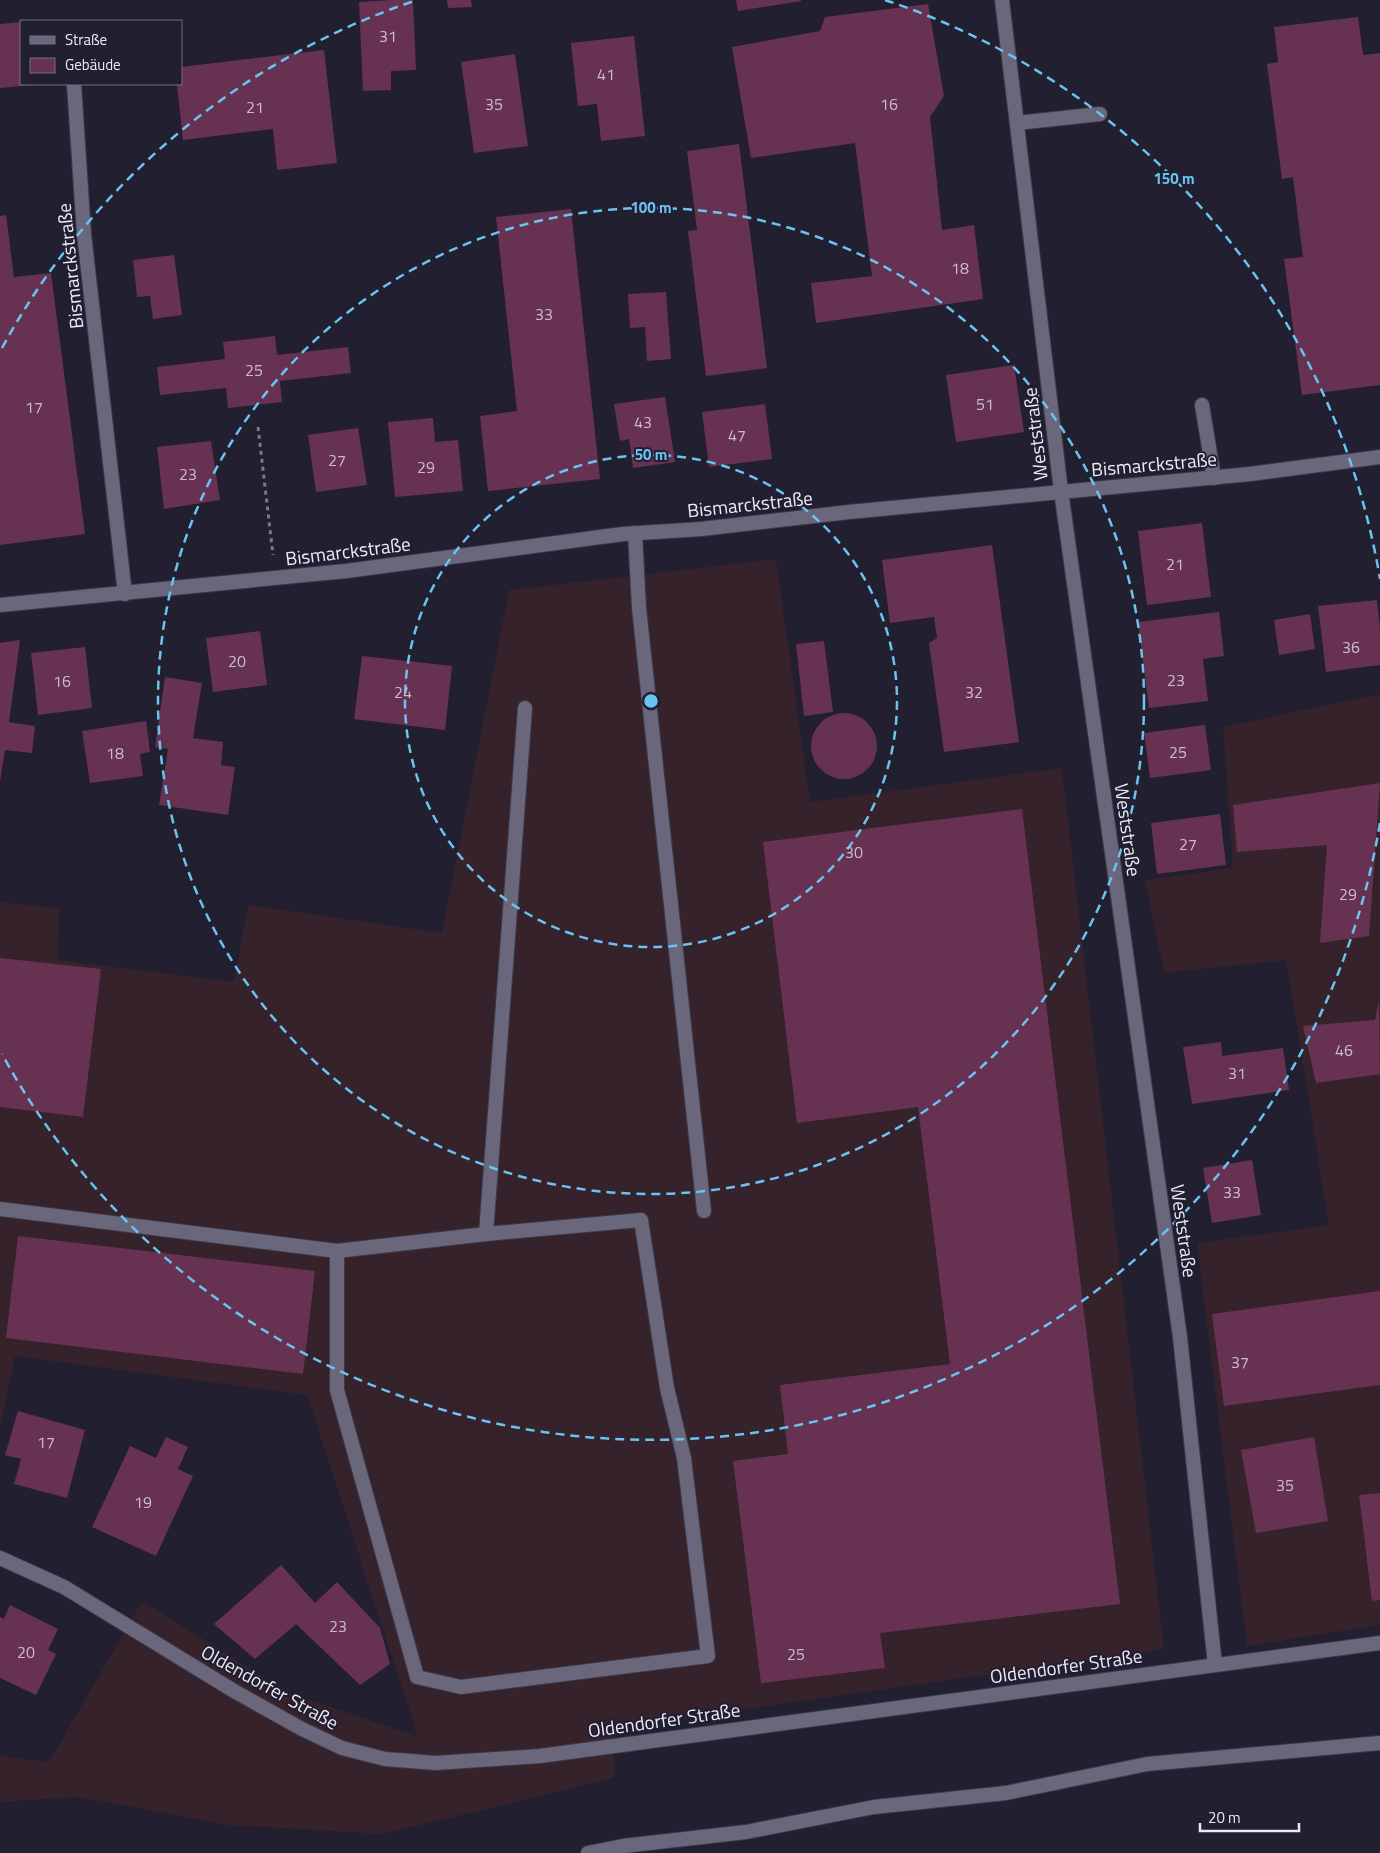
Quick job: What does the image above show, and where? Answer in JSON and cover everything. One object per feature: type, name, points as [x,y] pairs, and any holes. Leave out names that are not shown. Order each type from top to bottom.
[{"type":"street","name":"Weststraße","points":[[1002,0],[1061,491],[1179,1329],[1215,1665]]},
{"type":"street","name":"Bismarckstraße","points":[[74,85],[84,234],[126,594]]},
{"type":"street","points":[[1017,123],[1100,114]]},
{"type":"street","points":[[1202,405],[1214,478]]},
{"type":"street","name":"Bismarckstraße","points":[[0,605],[346,571],[635,533],[1061,491],[1214,478],[1380,456]]},
{"type":"street","points":[[635,533],[640,617],[704,1211]]},
{"type":"street","points":[[486,1234],[525,708]]},
{"type":"street","points":[[0,1210],[337,1251],[486,1234],[641,1220],[667,1388],[684,1458],[708,1656],[460,1687],[417,1677],[337,1390],[337,1251]]},
{"type":"street","name":"Oldendorfer Straße","points":[[0,1558],[64,1587],[234,1691],[302,1729],[342,1748],[385,1759],[436,1764],[540,1756],[1380,1643]]},
{"type":"street","points":[[588,1853],[623,1846],[746,1832],[874,1807],[1006,1793],[1147,1764],[1380,1742]]},
{"type":"path","points":[[258,428],[276,578]]},
{"type":"shaded area","points":[[776,559],[810,802],[1062,768],[1164,1649],[614,1728],[614,1778],[383,1834],[228,1825],[78,1797],[0,1802],[0,1756],[49,1762],[142,1601],[288,1692],[418,1737],[307,1395],[15,1356],[0,1428],[0,902],[59,908],[58,960],[234,982],[248,905],[442,933],[509,590]]},
{"type":"shaded area","points":[[1380,694],[1380,1625],[1247,1646],[1197,1243],[1329,1225],[1286,960],[1164,973],[1145,880],[1233,868],[1223,727]]},
{"type":"building","points":[[413,0],[416,70],[391,71],[391,90],[363,91],[359,2]]},
{"type":"building","points":[[447,0],[471,0],[472,7],[448,8]]},
{"type":"building","points":[[736,0],[801,0],[801,1],[738,11]]},
{"type":"building","points":[[928,4],[944,96],[930,117],[942,230],[974,225],[983,299],[816,323],[811,283],[872,276],[855,143],[751,158],[732,47],[820,31],[825,17]]},
{"type":"building","points":[[1358,17],[1363,55],[1380,53],[1380,385],[1302,395],[1284,259],[1303,257],[1293,177],[1282,179],[1267,64],[1278,62],[1274,27]]},
{"type":"building","points":[[20,22],[20,85],[31,85],[0,88],[0,24]]},
{"type":"building","points":[[634,36],[645,136],[601,141],[597,104],[578,106],[571,43]]},
{"type":"building","points":[[324,50],[337,163],[277,170],[273,129],[183,140],[177,85],[182,85],[182,67]]},
{"type":"building","points":[[515,54],[528,146],[474,153],[461,62]]},
{"type":"building","points":[[739,144],[767,368],[706,376],[688,231],[697,230],[687,151]]},
{"type":"building","points":[[571,209],[600,479],[488,491],[480,416],[517,411],[496,217]]},
{"type":"building","points":[[6,215],[14,277],[51,273],[85,534],[0,545],[0,216]]},
{"type":"building","points":[[174,255],[182,315],[153,319],[150,296],[137,297],[133,260]]},
{"type":"building","points":[[666,292],[671,359],[647,361],[645,327],[630,328],[628,294]]},
{"type":"building","points":[[275,336],[277,355],[348,347],[351,373],[280,381],[282,402],[228,408],[226,388],[160,395],[157,367],[225,359],[223,342]]},
{"type":"building","points":[[1014,365],[1024,432],[956,442],[946,375]]},
{"type":"building","points":[[665,397],[675,462],[633,468],[629,439],[620,441],[614,404]]},
{"type":"building","points":[[765,404],[772,459],[709,467],[702,412]]},
{"type":"building","points":[[433,418],[435,442],[458,440],[463,491],[395,497],[388,422]]},
{"type":"building","points":[[358,428],[367,485],[316,492],[308,435]]},
{"type":"building","points":[[211,441],[220,500],[164,509],[157,447]]},
{"type":"building","points":[[1202,523],[1211,597],[1147,605],[1138,531]]},
{"type":"building","points":[[992,545],[1019,742],[944,752],[929,643],[937,638],[934,617],[890,623],[882,560]]},
{"type":"building","points":[[1377,600],[1380,629],[1380,665],[1326,672],[1318,606]]},
{"type":"building","points":[[1219,612],[1224,656],[1203,659],[1208,701],[1149,708],[1138,622]]},
{"type":"building","points":[[1310,614],[1315,649],[1279,655],[1274,620]]},
{"type":"building","points":[[260,631],[267,685],[213,692],[206,638]]},
{"type":"building","points":[[20,640],[9,722],[35,726],[32,753],[5,750],[0,782],[0,643]]},
{"type":"building","points":[[824,641],[833,712],[804,716],[796,644]]},
{"type":"building","points":[[85,647],[92,708],[38,715],[31,653]]},
{"type":"building","points":[[362,656],[452,666],[445,730],[354,719]]},
{"type":"building","points":[[165,677],[202,683],[193,738],[223,742],[221,765],[235,767],[228,815],[159,805],[168,749],[155,747]]},
{"type":"building","points":[[844,713],[857,716],[867,723],[874,733],[877,746],[874,759],[867,769],[857,776],[844,779],[831,776],[821,769],[814,759],[811,746],[814,733],[821,723],[831,716]]},
{"type":"building","points":[[146,721],[150,752],[140,754],[143,776],[90,783],[82,731]]},
{"type":"building","points":[[1205,725],[1211,770],[1150,778],[1144,733]]},
{"type":"building","points":[[1380,783],[1369,936],[1320,943],[1327,845],[1237,852],[1233,805]]},
{"type":"building","points":[[1022,809],[1120,1604],[880,1633],[885,1668],[761,1683],[733,1461],[788,1454],[780,1385],[950,1364],[918,1107],[797,1123],[763,842]]},
{"type":"building","points":[[1220,814],[1226,865],[1157,874],[1151,823]]},
{"type":"building","points":[[0,958],[101,969],[83,1117],[0,1107]]},
{"type":"building","points":[[1379,1001],[1380,1074],[1316,1083],[1303,1026],[1375,1020]]},
{"type":"building","points":[[1221,1042],[1222,1056],[1283,1048],[1289,1090],[1192,1104],[1183,1047]]},
{"type":"building","points":[[1252,1160],[1261,1215],[1212,1223],[1203,1168]]},
{"type":"building","points":[[18,1236],[315,1271],[303,1374],[6,1338]]},
{"type":"building","points":[[1380,1291],[1380,1385],[1224,1406],[1212,1314]]},
{"type":"building","points":[[18,1411],[85,1430],[67,1498],[14,1484],[21,1459],[5,1455]]},
{"type":"building","points":[[166,1437],[188,1447],[178,1469],[193,1476],[156,1556],[92,1527],[130,1446],[156,1458]]},
{"type":"building","points":[[1314,1437],[1328,1521],[1256,1533],[1241,1450]]},
{"type":"building","points":[[1380,1493],[1380,1600],[1372,1601],[1359,1495]]},
{"type":"building","points":[[281,1565],[315,1603],[337,1582],[380,1628],[390,1664],[360,1685],[296,1624],[255,1659],[214,1624]]},
{"type":"building","points":[[10,1605],[58,1629],[48,1650],[56,1654],[36,1695],[0,1678],[0,1617],[4,1619]]}]
